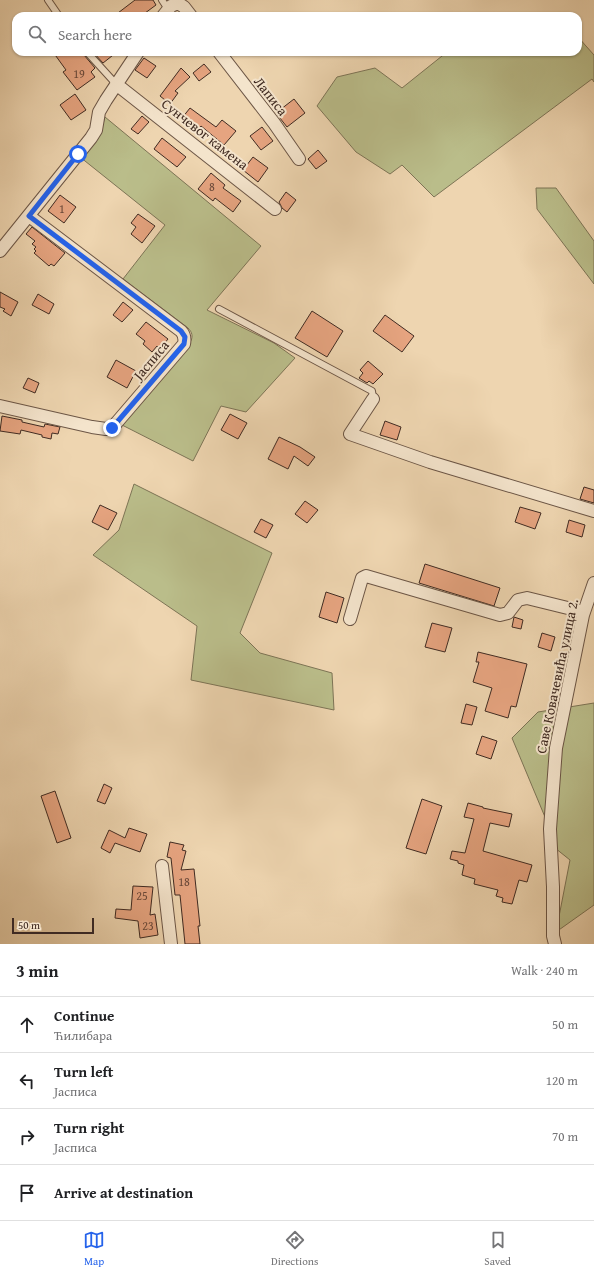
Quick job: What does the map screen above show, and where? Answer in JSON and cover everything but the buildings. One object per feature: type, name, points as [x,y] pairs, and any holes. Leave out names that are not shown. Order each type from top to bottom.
[{"type":"street","points":[[166,8],[175,3],[180,4],[187,12]]},
{"type":"street","points":[[0,251],[94,133],[101,109],[135,56]]},
{"type":"street","name":"Лаписа","points":[[222,56],[274,123],[299,159]]},
{"type":"street","name":"Сунчевог камена","points":[[116,84],[275,209]]},
{"type":"street","name":"Јасписа","points":[[0,406],[104,429],[112,428],[175,356],[184,344],[185,340],[181,331],[29,216]]},
{"type":"street","points":[[373,399],[350,434],[430,462],[594,511]]},
{"type":"street","points":[[350,619],[362,578],[366,576],[500,615],[508,613],[518,600],[527,598],[584,612]]},
{"type":"street","name":"Саве Ковачевића улица 2.","points":[[555,944],[550,829],[556,748],[584,612],[594,583]]},
{"type":"street","points":[[162,866],[171,944]]},
{"type":"lane","points":[[48,0],[56,12]]},
{"type":"lane","points":[[91,56],[116,84]]},
{"type":"lane","points":[[219,309],[372,391],[373,399]]},
{"type":"green space","points":[[582,42],[594,55],[594,82],[592,79],[434,197],[402,165],[390,174],[356,152],[317,106],[337,77],[375,68],[402,88],[442,56],[582,56]]},
{"type":"green space","points":[[105,117],[261,246],[207,310],[274,343],[295,358],[246,412],[221,406],[193,461],[122,425],[188,346],[192,334],[188,328],[123,279],[165,225],[80,157],[102,127]]},
{"type":"green space","points":[[536,188],[556,188],[594,241],[594,284],[537,209]]},
{"type":"green space","points":[[134,484],[272,553],[240,633],[260,653],[332,673],[334,710],[191,680],[197,626],[93,555],[119,530]]},
{"type":"green space","points":[[594,703],[594,905],[556,932],[570,860],[550,844],[550,829],[512,738],[538,712]]},
{"type":"route","points":[[78,154],[29,216],[181,331],[185,337],[184,344],[112,428]]}]
